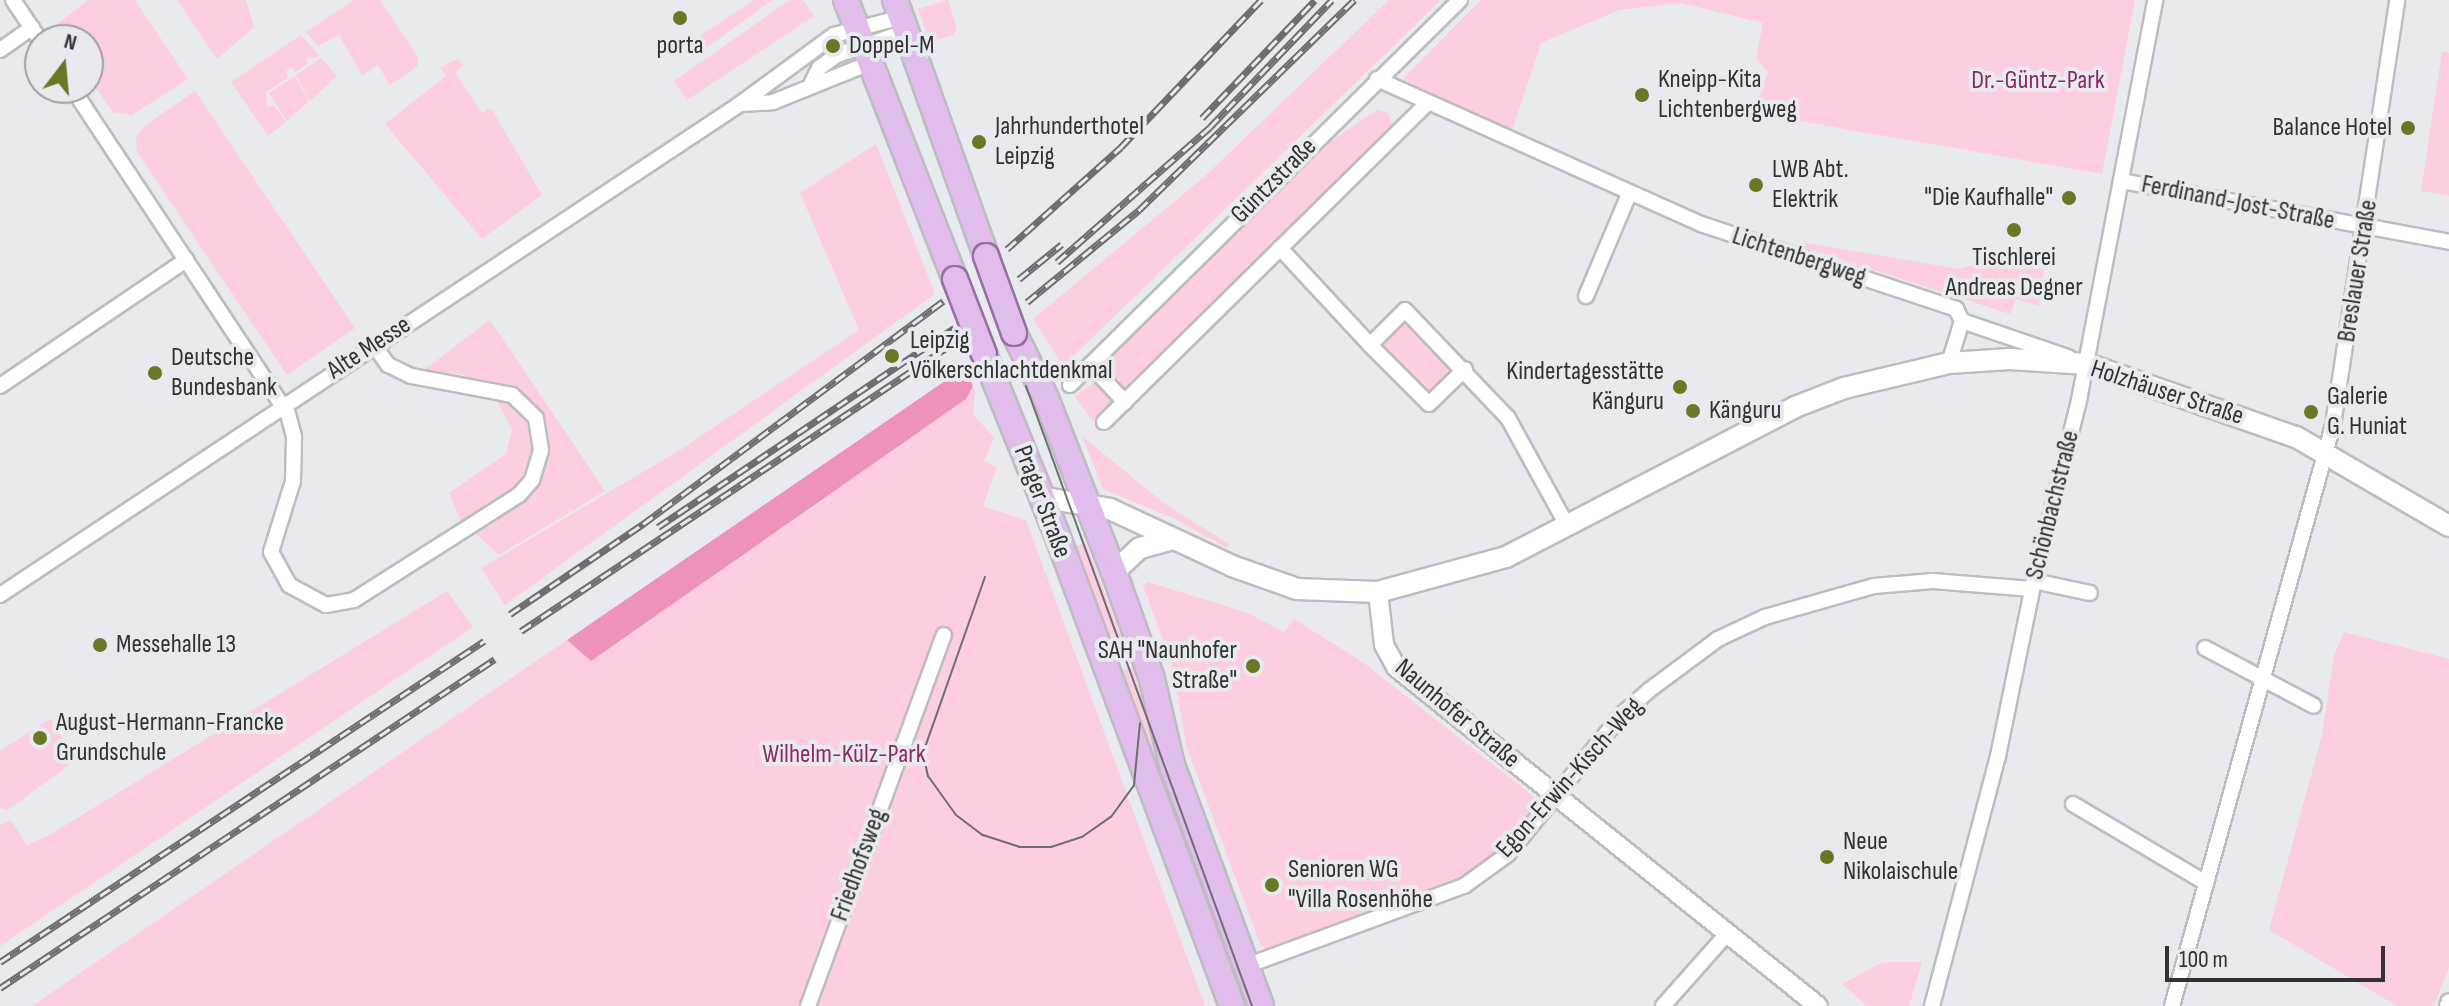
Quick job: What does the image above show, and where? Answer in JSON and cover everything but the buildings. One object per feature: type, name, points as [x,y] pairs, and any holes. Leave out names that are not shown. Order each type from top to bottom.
[{"type":"main road","name":"Prager Straße","points":[[846,0],[1040,497],[1232,1006]]},
{"type":"main road","name":"Prager Straße","points":[[901,16],[1014,333],[1114,572],[1152,679],[1172,765],[1261,1006]]},
{"type":"main road","name":"Holzhäuser Straße","points":[[1378,592],[1506,557],[1795,407],[1870,380],[1949,363],[2010,359],[2087,364],[2296,437],[2422,507],[2449,526]]},
{"type":"main road","points":[[1040,497],[1087,504],[1297,589],[1378,592]]},
{"type":"main road","points":[[1114,572],[1140,548],[1174,539]]},
{"type":"street","points":[[13,0],[29,24]]},
{"type":"street","name":"Güntzstraße","points":[[1070,385],[1460,0]]},
{"type":"street","name":"Schönbachstraße","points":[[1932,1006],[1998,756],[2033,585],[2087,364],[2155,0]]},
{"type":"street","name":"Breslauer Straße","points":[[2172,1006],[2325,453],[2365,226],[2397,0]]},
{"type":"street","name":"Alte Messe","points":[[740,104],[773,102],[812,82],[819,68],[863,44],[901,16]]},
{"type":"street","points":[[0,50],[24,39]]},
{"type":"street","name":"Alte Messe","points":[[0,595],[283,404],[740,104],[753,90],[863,44]]},
{"type":"street","name":"Lichtenbergweg","points":[[1377,79],[1701,224],[1956,309],[1962,321],[2087,364]]},
{"type":"street","name":"Güntzstraße","points":[[1104,422],[1427,103]]},
{"type":"street","points":[[83,104],[283,404],[294,437],[293,481],[271,552],[289,585],[316,602],[341,604],[441,547],[519,495],[532,480],[541,450],[536,418],[527,405],[492,387],[453,387],[411,376],[388,365],[374,345]]},
{"type":"street","name":"Ferdinand-Jost-Straße","points":[[2121,181],[2449,242]]},
{"type":"street","points":[[1586,296],[1629,194]]},
{"type":"street","points":[[1280,248],[1429,404],[1465,369]]},
{"type":"street","points":[[0,386],[186,260]]},
{"type":"street","points":[[1370,345],[1405,310],[1465,369],[1508,418],[1568,527]]},
{"type":"street","points":[[1949,363],[1962,321]]},
{"type":"street","points":[[1090,365],[1125,402]]},
{"type":"street","points":[[2422,507],[2449,512]]},
{"type":"street","name":"Egon-Erwin-Kisch-Weg","points":[[1246,966],[1464,886],[1508,854],[1622,714],[1718,639],[1765,617],[1874,586],[1933,581],[2033,585],[2090,593]]},
{"type":"street","name":"Naunhofer Straße","points":[[1378,592],[1384,645],[1396,667],[1818,1006]]},
{"type":"street","name":"Friedhofsweg","points":[[808,1006],[944,635]]},
{"type":"street","points":[[2205,648],[2314,706]]},
{"type":"street","points":[[2073,804],[2206,883]]},
{"type":"street","points":[[1663,1006],[1727,934]]},
{"type":"green space","points":[[88,0],[135,0],[188,79],[132,115],[113,112],[104,99],[104,24],[58,24]]},
{"type":"green space","points":[[177,0],[246,0],[254,27],[217,59]]},
{"type":"green space","points":[[354,0],[380,0],[418,57],[418,66],[390,85],[378,65],[362,75],[339,35],[318,46],[306,32]]},
{"type":"green space","points":[[754,0],[772,0],[694,57],[686,45]]},
{"type":"green space","points":[[790,0],[803,0],[814,16],[687,100],[674,81]]},
{"type":"green space","points":[[948,0],[957,28],[953,35],[930,42],[918,9]]},
{"type":"green space","points":[[1389,0],[1441,0],[1063,366],[1033,319],[1204,177]]},
{"type":"green space","name":"Dr.-Güntz-Park","points":[[1481,0],[2135,0],[2102,174],[1753,113],[1768,72],[1756,58],[1763,23],[1681,3],[1619,10],[1541,43],[1511,133],[1403,79]]},
{"type":"green space","points":[[301,35],[320,56],[306,59],[308,64],[295,72],[293,67],[286,71],[288,78],[266,92],[268,108],[274,105],[286,122],[268,136],[231,82]]},
{"type":"green space","points":[[2442,51],[2449,53],[2449,196],[2421,191]]},
{"type":"green space","points":[[321,58],[337,76],[310,101],[296,75]]},
{"type":"green space","points":[[458,59],[463,66],[455,72],[482,113],[491,108],[542,195],[482,239],[385,124],[446,76],[440,67]]},
{"type":"green space","points":[[295,76],[309,101],[287,121],[269,93]]},
{"type":"green space","points":[[195,91],[355,328],[287,375],[137,152],[136,137],[143,127]]},
{"type":"green space","points":[[1377,110],[1388,113],[1394,128],[1093,422],[1075,396],[1094,383],[1108,361],[1324,146]]},
{"type":"green space","points":[[876,144],[935,294],[505,605],[481,568],[680,450],[859,330],[800,193]]},
{"type":"green space","points":[[1801,242],[1958,269],[1988,261],[2044,269],[2039,306],[2016,299],[2010,314],[1800,246]]},
{"type":"green space","points":[[1405,316],[1457,370],[1429,399],[1377,345]]},
{"type":"green space","points":[[490,320],[605,491],[499,555],[460,520],[449,493],[506,454],[512,429],[497,401],[465,375],[424,370]]},
{"type":"green space","name":"Wilhelm-Külz-Park","points":[[964,368],[975,391],[973,415],[994,437],[984,461],[997,467],[983,506],[1026,520],[1205,1006],[32,1006]]},
{"type":"green space","points":[[1082,436],[1165,504],[1229,544],[1227,548],[1175,519],[1103,489]]},
{"type":"green space","points":[[1086,543],[1129,658],[1118,662],[1075,546]]},
{"type":"green space","points":[[1148,582],[1248,613],[1284,632],[1294,619],[1364,663],[1538,800],[1539,810],[1479,872],[1271,951],[1261,946],[1187,748],[1171,661],[1143,586]]},
{"type":"green space","points":[[447,591],[473,627],[0,946],[0,825],[11,820],[27,845],[46,837]]},
{"type":"green space","points":[[2344,632],[2449,659],[2449,967],[2434,1006],[2397,1006],[2269,930],[2322,735],[2334,656]]},
{"type":"green space","points":[[1139,664],[1254,1006],[1240,1006],[1115,673]]},
{"type":"green space","name":"August-Hermann-Francke Grundschule","points":[[50,719],[77,759],[8,810],[0,808],[0,751]]},
{"type":"green space","points":[[1883,962],[1922,962],[1909,1006],[1867,1006],[1842,984]]},
{"type":"shaded area","points":[[964,368],[973,386],[966,399],[591,661],[567,640]]},
{"type":"tram line","points":[[1026,386],[1252,1006]]},
{"type":"tram line","points":[[985,577],[923,753],[928,776],[956,815],[983,835],[1019,847],[1051,847],[1082,837],[1111,817],[1134,785],[1140,723]]},
{"type":"railway","points":[[1007,249],[1121,147],[1261,0]]},
{"type":"railway","points":[[1202,118],[1315,0]]},
{"type":"railway","points":[[1057,262],[1210,127],[1332,0]]},
{"type":"railway","points":[[1027,302],[1139,210],[1354,0]]},
{"type":"railway","points":[[1019,279],[1062,244]]},
{"type":"railway","points":[[510,614],[643,524],[943,301]]},
{"type":"railway","points":[[658,527],[954,328]]},
{"type":"railway","points":[[521,631],[958,340]]},
{"type":"railway","points":[[0,962],[484,641]]},
{"type":"railway","points":[[0,988],[495,659]]},
{"type":"place","name":"porta","points":[[680,18]]},
{"type":"place","name":"Doppel-M","points":[[833,46]]},
{"type":"place","name":"Kneipp-Kita Lichtenbergweg","points":[[1642,95]]},
{"type":"place","name":"Balance Hotel","points":[[2408,128]]},
{"type":"place","name":"Jahrhunderthotel Leipzig","points":[[979,142]]},
{"type":"place","name":"LWB Abt. Elektrik","points":[[1756,185]]},
{"type":"place","name":"\"Die Kaufhalle\"","points":[[2069,198]]},
{"type":"place","name":"Tischlerei Andreas Degner","points":[[2014,230]]},
{"type":"place","name":"Leipzig Völkerschlachtdenkmal","points":[[892,356]]},
{"type":"place","name":"Deutsche Bundesbank","points":[[155,373]]},
{"type":"place","name":"Kindertagesstätte Känguru","points":[[1680,387]]},
{"type":"place","name":"Känguru","points":[[1693,411]]},
{"type":"place","name":"Galerie G. Huniat","points":[[2311,412]]},
{"type":"place","name":"Messehalle 13","points":[[100,645]]},
{"type":"place","name":"SAH \"Naunhofer Straße\"","points":[[1253,666]]},
{"type":"place","name":"August-Hermann-Francke Grundschule","points":[[40,738]]},
{"type":"place","name":"Neue Nikolaischule","points":[[1827,857]]},
{"type":"place","name":"Senioren WG \"Villa Rosenhöhe","points":[[1272,885]]}]
